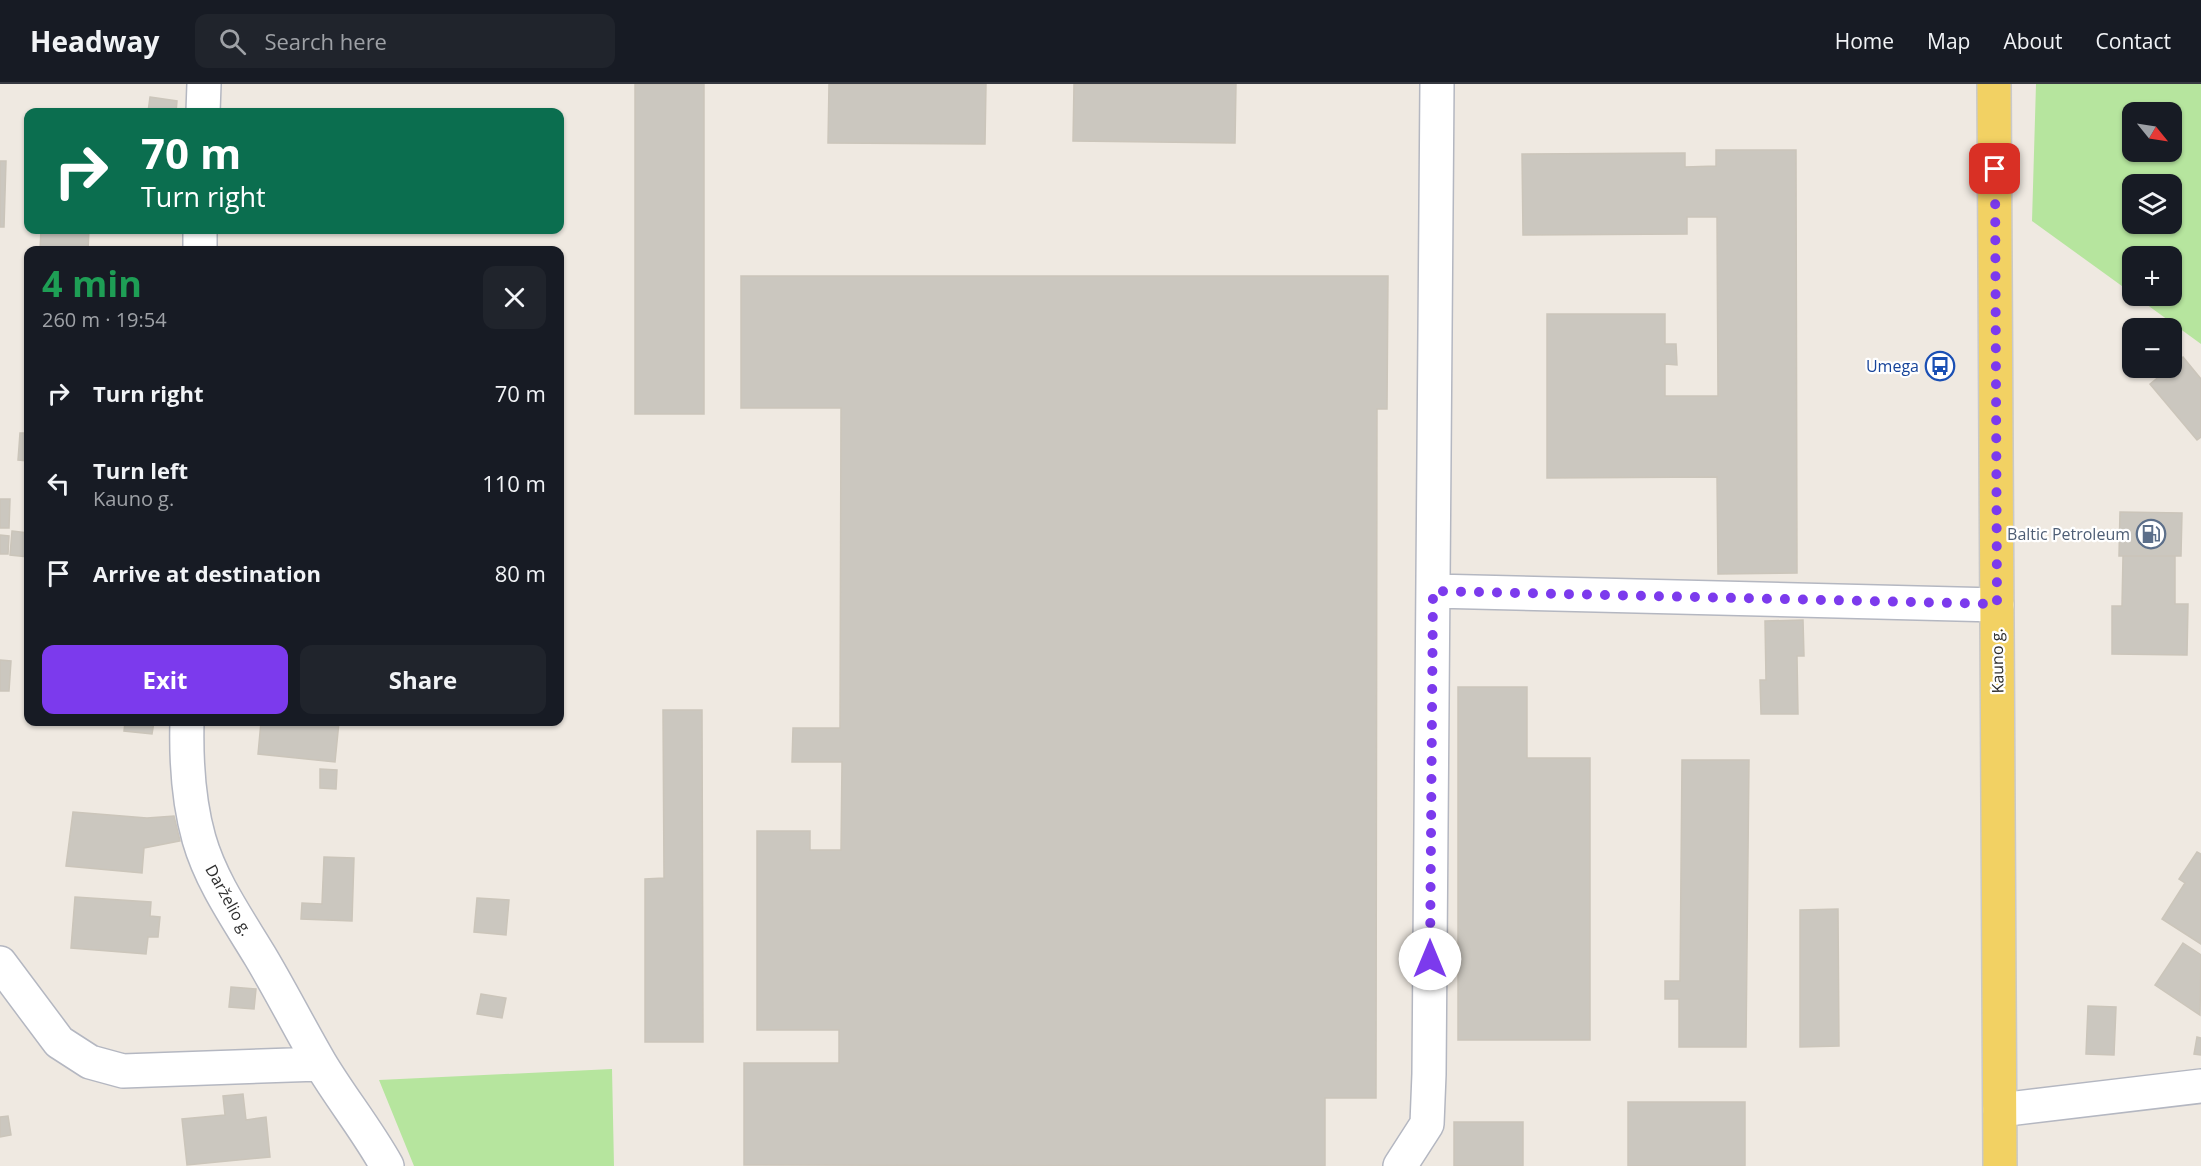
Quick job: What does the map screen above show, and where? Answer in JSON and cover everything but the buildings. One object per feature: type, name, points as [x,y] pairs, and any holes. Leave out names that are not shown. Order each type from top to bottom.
[{"type":"main road","name":"Kauno g.","points":[[1994,84],[2000,1166]]},
{"type":"street","points":[[203,108],[204,84]]},
{"type":"street","points":[[1400,1166],[1427,1124],[1437,84]]},
{"type":"street","points":[[1433,591],[1997,604]]},
{"type":"street","name":"Darželio g.","points":[[187,726],[186,755],[190,801],[199,840],[211,871],[292,1009],[320,1064],[371,1137],[387,1166]]},
{"type":"street","points":[[0,963],[59,1042],[90,1062],[123,1071],[320,1064]]},
{"type":"street","points":[[2000,1110],[2201,1086]]},
{"type":"green space","points":[[2036,84],[2201,84],[2201,344],[2182,330],[2182,318],[2165,318],[2149,306],[2182,306],[2182,246],[2122,246],[2122,286],[2032,221]]},
{"type":"green space","points":[[612,1069],[614,1166],[414,1166],[379,1080]]},
{"type":"place","name":"Umega","points":[[1940,366]]},
{"type":"place","name":"Baltic Petroleum","points":[[2151,534]]},
{"type":"route","points":[[1430,959],[1433,591],[1940,605],[1997,604],[1995,169]]}]
